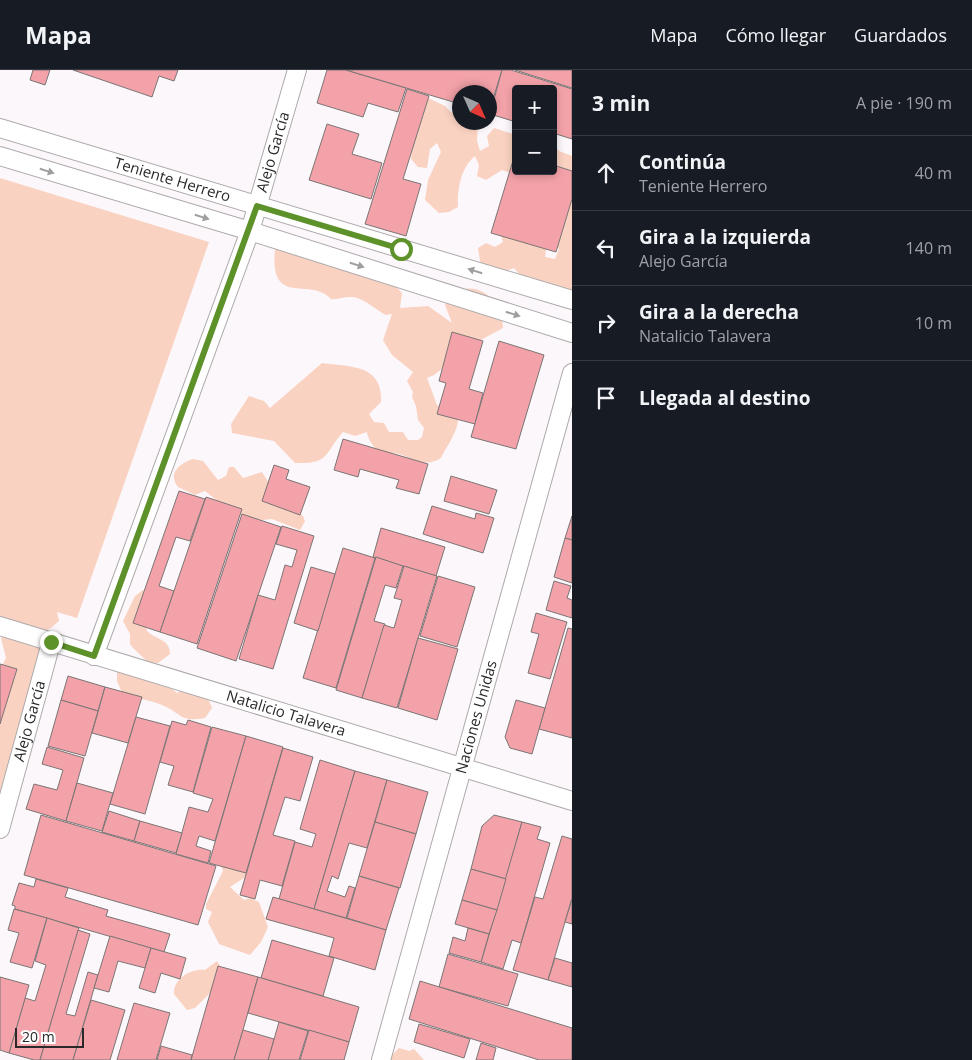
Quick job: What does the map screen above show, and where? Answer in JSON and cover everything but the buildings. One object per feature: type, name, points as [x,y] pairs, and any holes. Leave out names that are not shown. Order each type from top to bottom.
[{"type":"street","name":"Alejo García","points":[[94,656],[250,232],[297,70]]},
{"type":"street","name":"Teniente Herrero","points":[[0,128],[572,300]]},
{"type":"street","name":"Teniente Herrero","points":[[0,156],[572,333]]},
{"type":"street","points":[[394,277],[401,249]]},
{"type":"street","name":"Naciones Unidas","points":[[381,1060],[572,373]]},
{"type":"street","name":"Natalicio Talavera","points":[[0,626],[572,801]]},
{"type":"street","name":"Alejo García","points":[[0,828],[51,642]]},
{"type":"shaded area","points":[[428,98],[445,106],[452,113],[452,130],[478,130],[477,141],[480,151],[489,146],[487,136],[492,130],[497,129],[512,134],[512,171],[511,173],[502,170],[486,180],[477,176],[479,165],[475,156],[463,172],[458,193],[458,207],[449,212],[439,213],[425,200],[428,180],[441,152],[437,143],[430,149],[427,168],[418,167],[411,159],[412,149]]},
{"type":"shaded area","points":[[557,149],[572,156],[572,174],[557,169]]},
{"type":"shaded area","points":[[0,178],[209,242],[77,618],[57,612],[59,621],[51,628],[42,632],[44,647],[0,796],[0,693],[2,666],[6,658],[1,638],[8,631],[0,628]]},
{"type":"shaded area","points":[[572,199],[572,296],[550,291],[545,283],[526,282],[514,268],[496,275],[481,267],[478,248],[486,243],[495,247],[503,242],[500,232],[548,238],[545,257],[555,259],[559,249],[554,242]]},
{"type":"shaded area","points":[[284,247],[362,269],[377,281],[388,282],[394,285],[402,293],[400,308],[428,306],[452,323],[445,305],[453,295],[462,290],[482,291],[497,306],[503,328],[477,342],[434,375],[427,378],[437,405],[452,411],[458,418],[456,430],[441,458],[428,463],[399,454],[393,453],[389,455],[381,453],[369,440],[367,432],[355,436],[343,432],[320,460],[295,463],[274,441],[232,433],[231,424],[249,396],[264,401],[270,408],[322,363],[354,367],[371,374],[377,380],[381,402],[369,414],[374,422],[384,423],[389,432],[403,432],[408,440],[418,440],[422,437],[424,428],[418,420],[416,406],[412,397],[413,392],[407,381],[413,372],[392,355],[383,340],[392,314],[386,315],[355,297],[331,299],[313,290],[293,288],[285,285],[278,279],[275,267],[275,249]]},
{"type":"shaded area","points":[[193,459],[203,461],[218,480],[226,476],[229,467],[234,467],[243,478],[262,472],[272,488],[303,516],[305,521],[300,530],[272,519],[262,520],[231,512],[205,491],[195,495],[178,487],[174,477],[176,469]]},
{"type":"shaded area","points":[[143,590],[150,598],[147,631],[168,645],[169,649],[170,654],[158,663],[148,662],[133,648],[130,644],[130,634],[123,621],[135,596]]},
{"type":"shaded area","points":[[117,670],[154,674],[177,693],[191,686],[206,693],[212,708],[205,718],[190,719],[157,703],[123,695],[117,681]]},
{"type":"shaded area","points":[[253,821],[263,823],[247,876],[230,887],[244,900],[250,898],[259,902],[268,927],[261,942],[250,955],[219,944],[208,922],[212,912],[206,909],[206,904],[223,871],[220,862]]},
{"type":"shaded area","points":[[217,961],[224,973],[217,986],[195,1008],[187,1010],[174,994],[177,983],[189,972],[205,970]]},
{"type":"shaded area","points":[[399,1048],[409,1051],[414,1049],[424,1060],[387,1060]]},
{"type":"route","points":[[51,642],[94,656],[250,232],[257,206],[401,249]]}]
